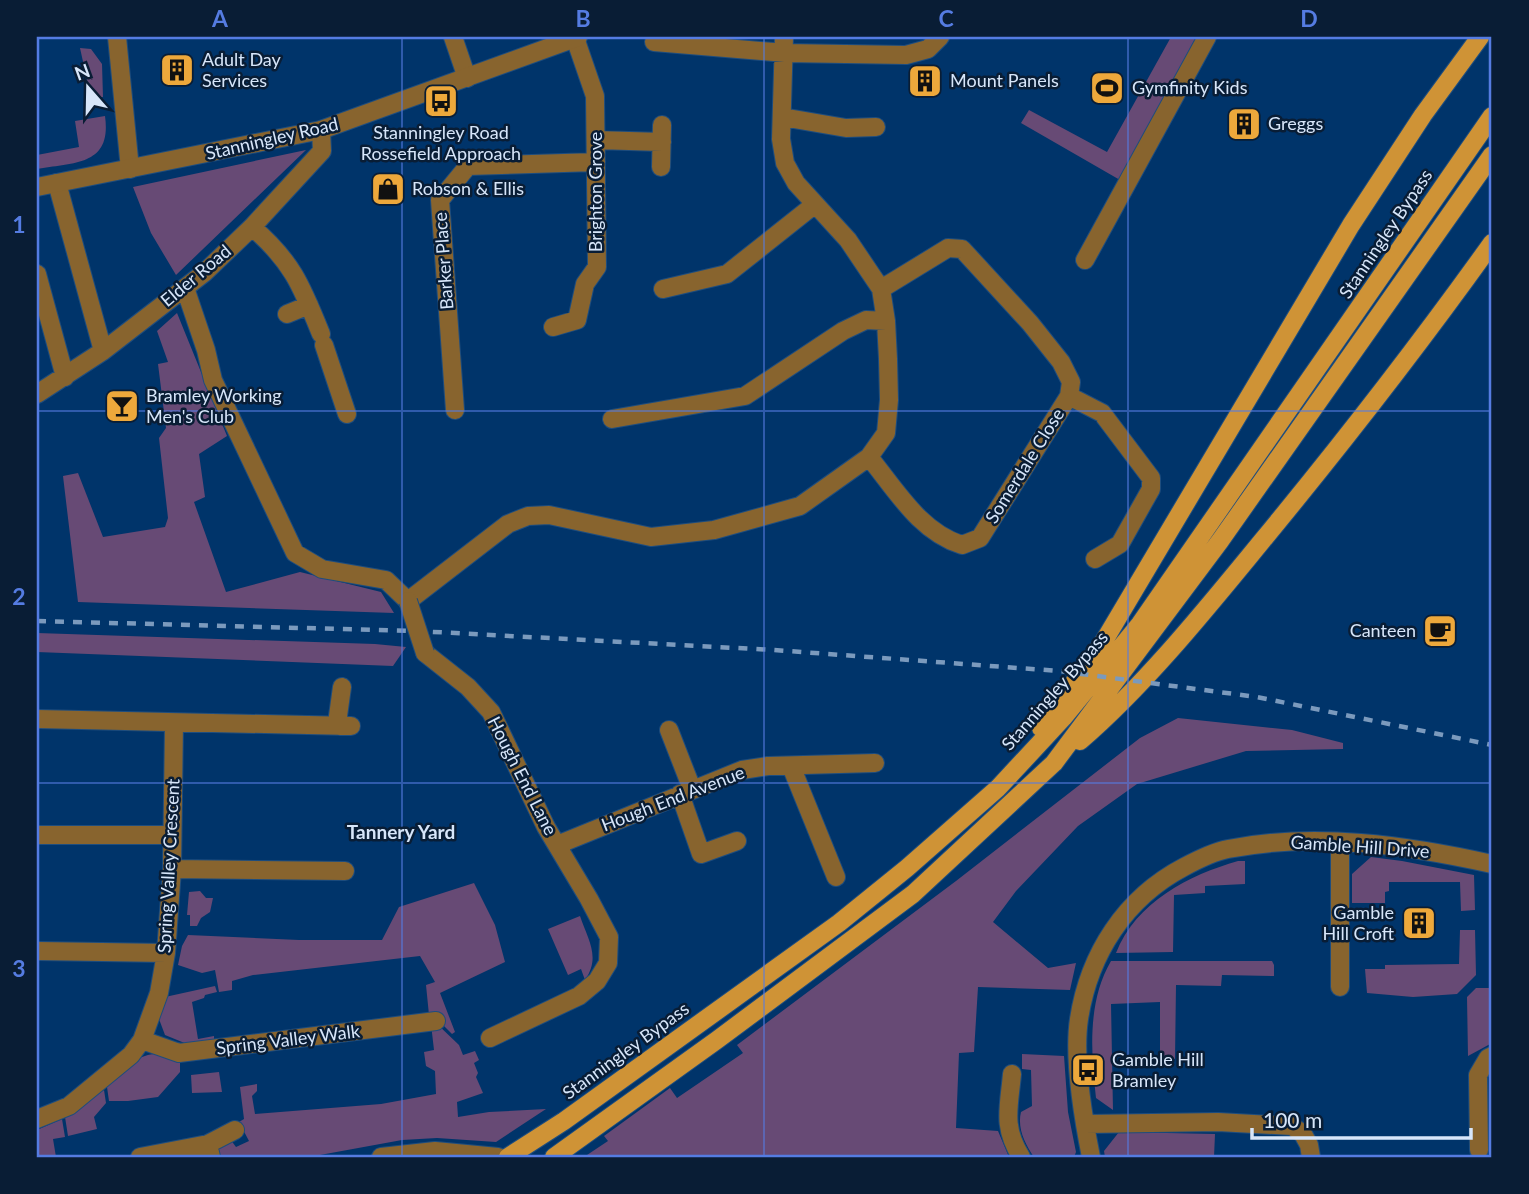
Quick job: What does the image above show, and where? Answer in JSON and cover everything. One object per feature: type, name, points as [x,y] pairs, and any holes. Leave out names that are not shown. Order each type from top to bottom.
[{"type":"main road","points":[[998,788],[1104,641],[1351,225],[1423,115],[1480,37]]},
{"type":"main road","name":"Stanningley Bypass","points":[[508,1157],[564,1121],[839,923],[906,869],[998,788],[1063,718],[1140,624],[1492,116]]},
{"type":"main road","points":[[1054,764],[1220,541],[1492,155]]},
{"type":"main road","points":[[554,1157],[914,894],[1107,718],[1216,598],[1348,437],[1492,243]]},
{"type":"street","points":[[117,37],[130,169]]},
{"type":"street","points":[[453,37],[467,78]]},
{"type":"street","name":"Stanningley Road","points":[[37,187],[321,130],[577,37]]},
{"type":"street","name":"Brighton Grove","points":[[553,327],[576,320],[585,284],[597,267],[595,96],[577,37]]},
{"type":"street","points":[[654,42],[784,45],[906,55],[928,49],[940,37]]},
{"type":"street","points":[[1085,260],[1207,37]]},
{"type":"street","points":[[185,288],[213,380],[295,553],[322,569],[386,580],[408,601],[508,524],[528,516],[549,515],[651,537],[714,530],[800,506],[869,457],[887,433],[889,400],[886,321],[881,289],[848,240],[796,183],[785,163],[781,139],[784,45]]},
{"type":"street","points":[[782,117],[846,128],[876,127]]},
{"type":"street","name":"Elder Road","points":[[37,394],[103,351],[185,288],[252,227],[322,151],[321,130]]},
{"type":"street","points":[[596,140],[662,134],[661,167]]},
{"type":"street","name":"Barker Place","points":[[455,410],[440,200],[468,166],[596,162]]},
{"type":"street","points":[[57,183],[103,351]]},
{"type":"street","points":[[663,289],[727,274],[814,205]]},
{"type":"street","points":[[252,227],[271,243],[301,284],[347,414]]},
{"type":"street","name":"Somerdale Close","points":[[869,457],[926,526],[944,540],[962,545],[980,538],[1069,396],[1071,382],[1061,362],[1030,323],[961,249],[948,248],[881,289]]},
{"type":"street","points":[[38,280],[44,330],[65,377]]},
{"type":"street","points":[[286,314],[309,305]]},
{"type":"street","points":[[612,419],[745,396],[843,331],[866,320],[886,321]]},
{"type":"street","points":[[1069,396],[1102,413],[1151,478],[1151,489],[1120,544],[1095,559]]},
{"type":"street","name":"Hough End Lane","points":[[408,601],[425,653],[468,687],[491,712],[532,800],[609,937],[608,962],[597,981],[579,996],[490,1038]]},
{"type":"street","points":[[37,719],[345,726],[338,716],[342,687]]},
{"type":"street","name":"Spring Valley Crescent","points":[[37,1119],[69,1106],[94,1077],[131,1055],[142,1040],[159,993],[166,953],[172,869],[174,723]]},
{"type":"street","points":[[669,730],[701,854],[737,841]]},
{"type":"street","name":"Hough End Avenue","points":[[557,845],[742,770],[768,766],[875,763]]},
{"type":"street","points":[[791,766],[835,877]]},
{"type":"street","points":[[37,835],[172,835]]},
{"type":"street","name":"Gamble Hill Drive","points":[[1091,1157],[1078,1068],[1079,1022],[1086,987],[1112,930],[1136,900],[1166,877],[1197,860],[1226,850],[1285,842],[1340,842],[1430,851],[1492,864]]},
{"type":"street","points":[[1340,842],[1340,988]]},
{"type":"street","points":[[172,869],[345,871]]},
{"type":"street","points":[[37,951],[166,953]]},
{"type":"street","name":"Spring Valley Walk","points":[[142,1040],[179,1053],[223,1045],[436,1021]]},
{"type":"street","points":[[1479,1150],[1478,1076],[1488,1058],[1492,1056]]},
{"type":"street","points":[[1012,1074],[1007,1125],[1013,1144],[1021,1157]]},
{"type":"street","points":[[1086,1124],[1218,1122],[1292,1126],[1303,1134],[1311,1157]]},
{"type":"street","points":[[140,1157],[210,1151],[234,1130]]},
{"type":"street","points":[[381,1157],[435,1151],[498,1157]]},
{"type":"shaded area","points":[[1171,37],[1196,37],[1120,180],[1021,123],[1029,110],[1107,152]]},
{"type":"shaded area","points":[[80,48],[91,49],[102,64],[103,97],[91,98]]},
{"type":"shaded area","points":[[105,116],[106,132],[103,144],[96,153],[77,162],[37,169],[37,155],[79,147],[75,121]]},
{"type":"shaded area","points":[[306,150],[176,275],[151,233],[133,187]]},
{"type":"shaded area","points":[[177,313],[227,436],[199,454],[205,497],[194,502],[226,592],[300,572],[381,592],[394,613],[78,602],[63,476],[78,473],[103,537],[165,527],[168,518],[159,438],[166,428],[158,364],[168,362],[157,331]]},
{"type":"shaded area","points":[[37,633],[406,647],[393,666],[37,652]]},
{"type":"shaded area","points":[[1178,718],[1292,730],[1343,743],[1343,749],[1246,751],[1137,784],[1078,826],[1016,891],[993,922],[1048,968],[1076,963],[1070,990],[978,987],[974,1052],[959,1053],[956,1128],[998,1131],[1009,1157],[584,1157],[608,1141],[604,1136],[670,1088],[677,1098],[743,1053],[737,1045],[956,881],[1140,738]]},
{"type":"shaded area","points":[[1371,857],[1474,875],[1475,910],[1461,911],[1460,882],[1389,882],[1385,903],[1352,903],[1352,874]]},
{"type":"shaded area","points":[[1245,861],[1245,884],[1205,886],[1205,893],[1174,895],[1173,952],[1116,953],[1125,935],[1150,905],[1201,874]]},
{"type":"shaded area","points":[[474,883],[495,925],[505,962],[440,993],[455,1032],[452,1034],[433,1015],[429,1015],[426,985],[435,982],[420,956],[253,975],[232,981],[232,990],[219,992],[215,970],[202,973],[178,965],[182,946],[188,935],[299,940],[382,940],[399,907]]},
{"type":"shaded area","points":[[200,891],[206,898],[213,898],[210,912],[201,918],[197,926],[190,926],[190,915],[187,915],[189,892]]},
{"type":"shaded area","points":[[580,916],[593,956],[590,972],[585,980],[581,969],[568,975],[548,929]]},
{"type":"shaded area","points":[[1460,930],[1475,930],[1476,975],[1457,994],[1413,997],[1367,993],[1365,969],[1385,969],[1385,965],[1459,964]]},
{"type":"shaded area","points":[[1111,961],[1272,961],[1274,976],[1222,975],[1221,986],[1176,985],[1175,1059],[1160,1059],[1160,1002],[1111,1004],[1113,1110],[1096,1098],[1092,1046],[1094,1010],[1103,977]]},
{"type":"shaded area","points":[[215,986],[217,992],[192,1002],[198,1039],[214,1036],[214,1039],[187,1044],[165,1035],[159,1019],[165,997]]},
{"type":"shaded area","points":[[1476,988],[1492,988],[1492,1043],[1468,1056],[1467,997]]},
{"type":"shaded area","points":[[436,1023],[459,1045],[463,1055],[475,1051],[479,1060],[474,1063],[478,1073],[476,1077],[483,1093],[457,1102],[458,1117],[489,1112],[546,1109],[496,1142],[437,1138],[402,1140],[309,1157],[219,1157],[219,1146],[230,1139],[236,1147],[249,1141],[239,1122],[244,1119],[240,1087],[257,1084],[257,1091],[252,1096],[255,1114],[381,1104],[436,1094],[435,1071],[426,1066],[424,1052],[434,1050],[431,1024]]},
{"type":"shaded area","points":[[156,1054],[180,1063],[180,1072],[158,1097],[109,1101],[107,1087],[123,1070],[141,1057]]},
{"type":"shaded area","points":[[1022,1054],[1064,1056],[1068,1112],[1076,1152],[1074,1157],[1034,1157],[1028,1147],[1021,1130],[1020,1118],[1021,1112],[1032,1106],[1031,1070],[1022,1069]]},
{"type":"shaded area","points":[[219,1072],[222,1092],[192,1093],[191,1075]]},
{"type":"shaded area","points":[[104,1090],[106,1103],[94,1117],[97,1129],[68,1136],[65,1117]]},
{"type":"shaded area","points":[[62,1119],[65,1137],[53,1139],[56,1157],[37,1157],[37,1130]]},
{"type":"shaded area","points":[[1119,1132],[1215,1134],[1214,1157],[1105,1157],[1104,1151]]},
{"type":"railway","points":[[37,621],[416,631],[774,650],[1059,671],[1257,697],[1492,745]]},
{"type":"place","name":"Adult Day Services","points":[[177,70]]},
{"type":"place","name":"Mount Panels","points":[[925,81]]},
{"type":"place","name":"Gymfinity Kids","points":[[1107,88]]},
{"type":"place","name":"Stanningley Road Rossefield Approach","points":[[441,101]]},
{"type":"place","name":"Greggs","points":[[1244,124]]},
{"type":"place","name":"Robson & Ellis","points":[[388,189]]},
{"type":"place","name":"Bramley Working Men's Club","points":[[122,406]]},
{"type":"place","name":"Canteen","points":[[1440,631]]},
{"type":"place","name":"Gamble Hill Croft","points":[[1419,923]]},
{"type":"place","name":"Gamble Hill Bramley","points":[[1088,1070]]},
{"type":"district","name":"Tannery Yard","points":[[401,832]]}]
